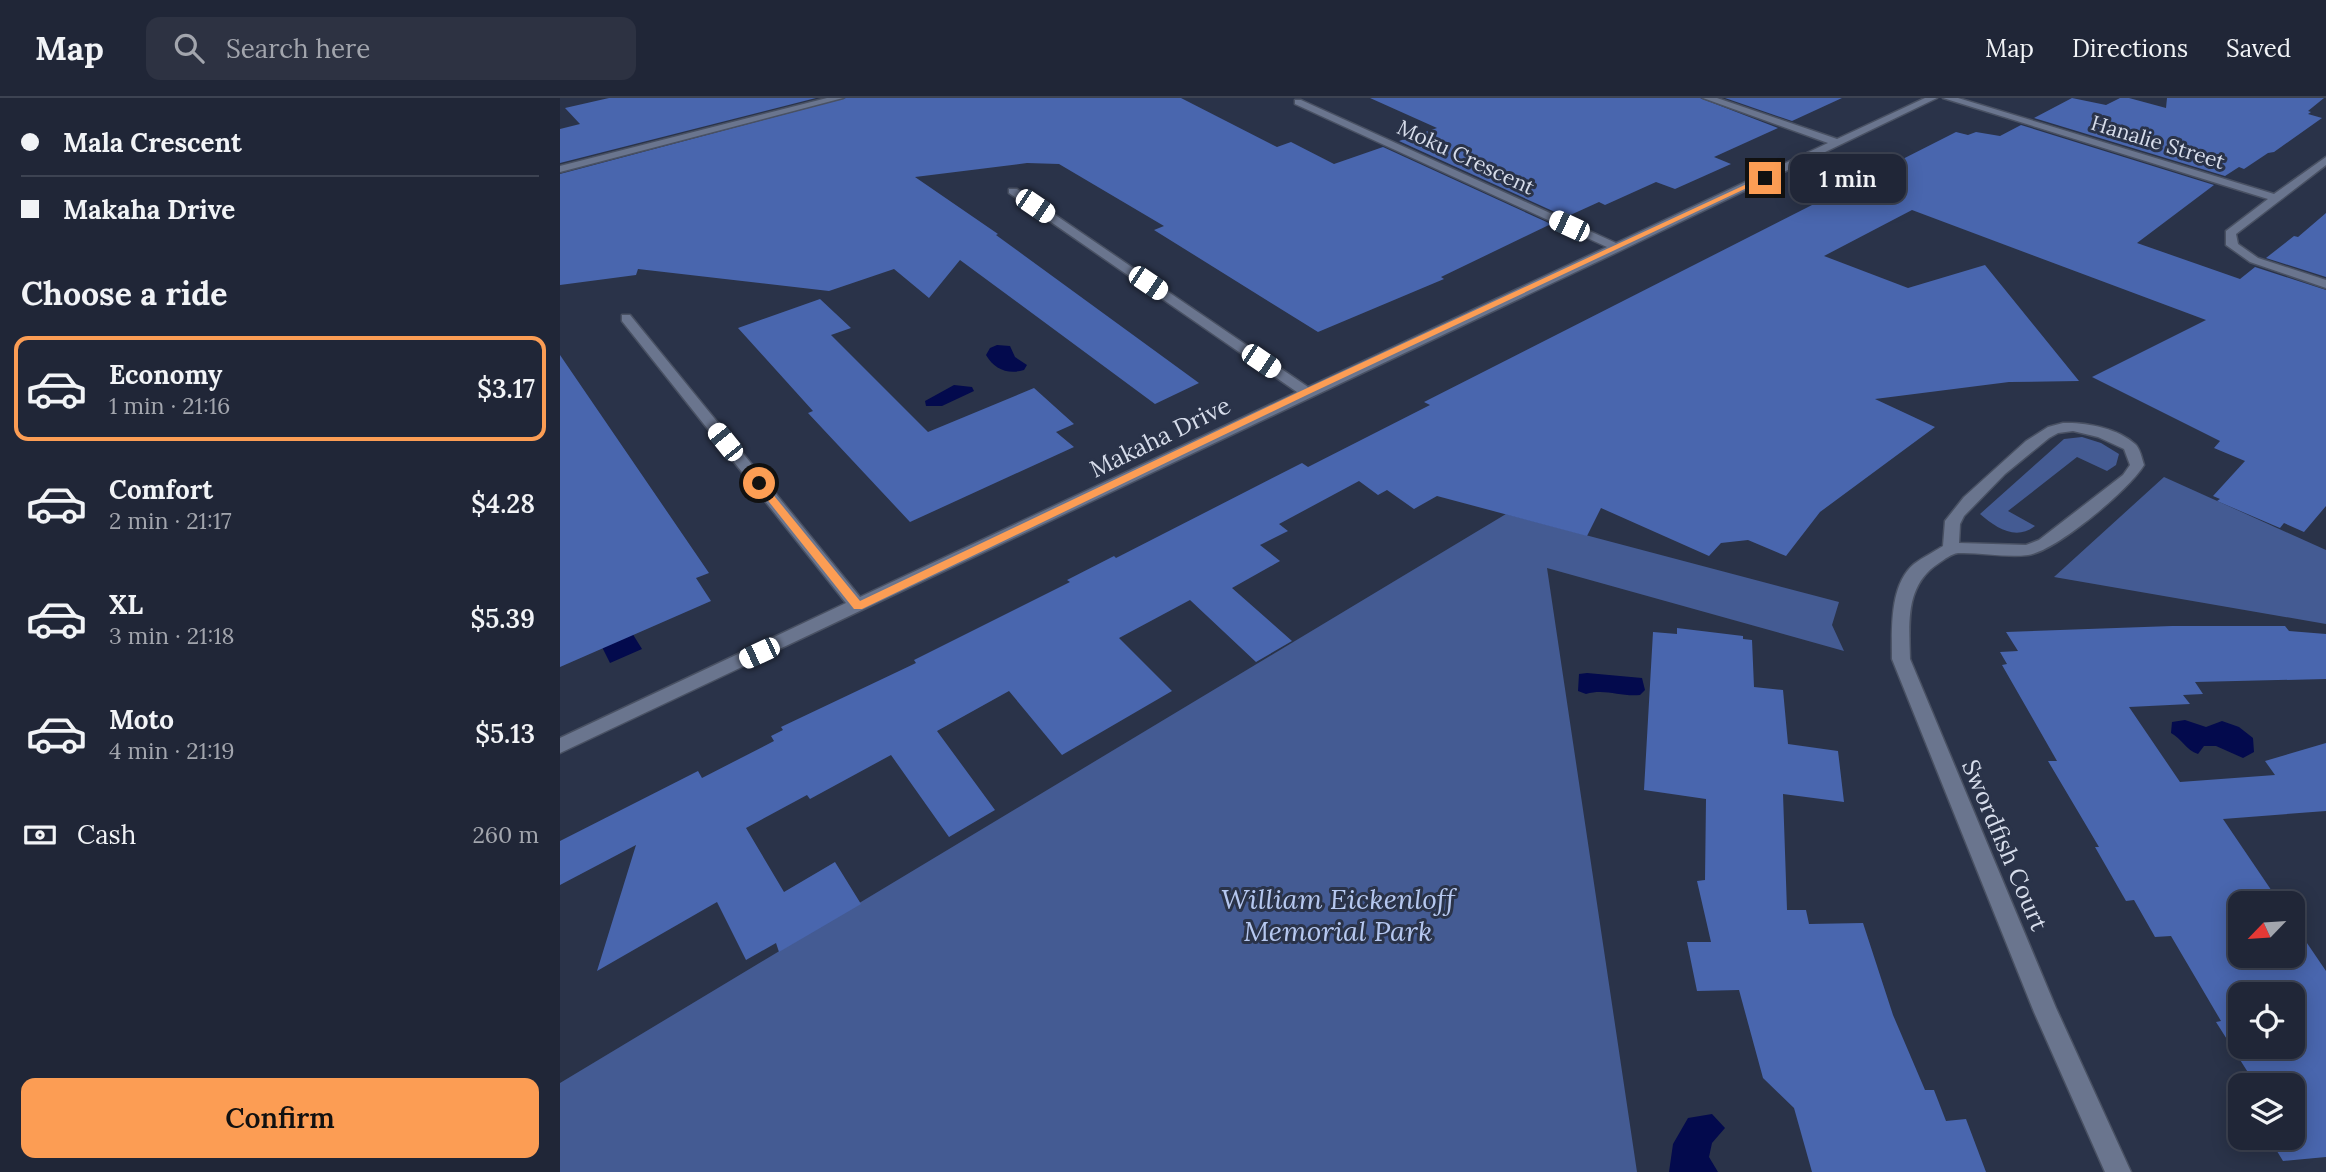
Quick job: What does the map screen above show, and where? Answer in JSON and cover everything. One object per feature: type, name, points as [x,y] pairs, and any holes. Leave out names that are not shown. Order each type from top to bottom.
[{"type":"street","points":[[560,169],[838,98]]},
{"type":"street","points":[[1708,98],[1838,143]]},
{"type":"street","name":"Makaha Drive","points":[[560,746],[1932,98]]},
{"type":"street","name":"Hanalie Street","points":[[1948,98],[2276,198]]},
{"type":"street","name":"Moku Crescent","points":[[1298,102],[1618,248]]},
{"type":"street","points":[[2326,160],[2230,233],[2232,245],[2254,260],[2326,284]]},
{"type":"street","points":[[1013,191],[1306,392]]},
{"type":"street","points":[[626,318],[858,606]]},
{"type":"street","points":[[2078,427],[2105,433],[2130,447],[2137,465],[2129,478],[2045,544],[2027,550],[1951,548],[1953,521],[1988,480],[2051,430],[2078,427]]},
{"type":"street","name":"Swordfish Court","points":[[1951,548],[1918,569],[1907,589],[1900,619],[1901,659],[2041,1000],[2118,1172]]},
{"type":"green space","points":[[2082,437],[2101,443],[2119,454],[2116,465],[2107,471],[2077,457],[2008,511],[2035,526],[2028,530],[2006,531],[1980,514],[2064,439]]},
{"type":"green space","points":[[2164,477],[2326,550],[2326,624],[2054,577]]},
{"type":"green space","name":"William Eickenloff Memorial Park","points":[[1506,514],[1839,602],[1832,625],[1844,651],[1547,568],[1637,1172],[560,1172],[560,1083]]},
{"type":"shaded area","points":[[997,345],[1010,346],[1015,357],[1027,365],[1024,370],[1007,371],[993,364],[986,355],[990,348]]},
{"type":"shaded area","points":[[954,385],[972,387],[974,391],[942,406],[926,406],[925,401]]},
{"type":"shaded area","points":[[624,620],[642,649],[610,663],[595,633]]},
{"type":"shaded area","points":[[1579,674],[1642,678],[1645,690],[1640,695],[1600,692],[1586,694],[1578,691]]},
{"type":"shaded area","points":[[2185,720],[2206,727],[2222,721],[2239,727],[2253,738],[2254,752],[2243,758],[2216,746],[2204,746],[2198,754],[2171,733],[2172,722]]},
{"type":"shaded area","points":[[1712,1114],[1725,1128],[1712,1143],[1709,1157],[1718,1172],[1669,1172],[1673,1144],[1688,1118]]},
{"type":"building","points":[[609,98],[816,98],[560,163],[560,129],[580,124],[565,108]]},
{"type":"building","points":[[846,98],[1181,98],[1277,147],[1291,142],[1334,164],[1383,147],[1551,224],[1441,277],[1444,279],[1318,332],[1154,230],[1164,226],[1059,164],[1027,163],[915,177],[998,234],[996,235],[1199,383],[1155,404],[960,260],[929,298],[894,269],[829,291],[638,269],[636,275],[560,285],[560,174]]},
{"type":"building","points":[[1370,98],[1700,98],[1778,128],[1714,157],[1731,164],[1675,189],[1656,182],[1605,205],[1599,202],[1566,217],[1399,141],[1437,128]]},
{"type":"building","points":[[1725,98],[1842,98],[1792,121]]},
{"type":"building","points":[[2072,98],[2106,105],[2120,98],[2129,98],[2166,108],[2167,98],[2324,98],[2308,111],[2311,112],[2308,114],[2322,118],[2274,152],[2225,176],[2034,118]]},
{"type":"building","points":[[2021,125],[2214,185],[2137,243],[2240,279],[2255,267],[2326,290],[2326,506],[2304,532],[2284,523],[2280,528],[2217,501],[2220,499],[2213,496],[2245,461],[2214,448],[2220,441],[2092,377],[2206,320],[1912,210],[1824,256],[1908,288],[1985,265],[2079,381],[2009,382],[1875,399],[1935,427],[1820,512],[1786,556],[1748,540],[1721,543],[1709,556],[1601,508],[1587,536],[1437,496],[1414,509],[1387,490],[1378,495],[1359,481],[1279,524],[1288,531],[1260,545],[1280,561],[1232,588],[1292,641],[1256,662],[1190,600],[1119,638],[1172,691],[1062,755],[1009,691],[937,731],[995,810],[949,837],[891,755],[810,799],[807,795],[746,828],[784,892],[835,862],[861,904],[779,952],[776,943],[746,960],[717,902],[597,971],[636,845],[560,885],[560,841],[698,771],[702,778],[774,741],[771,736],[783,730],[781,727],[916,663],[914,660],[1070,582],[1067,580],[1114,556],[1116,558],[1302,463],[1308,467],[1430,405],[1424,402],[1956,132],[2000,136]]},
{"type":"building","points":[[2326,213],[2326,277],[2266,258],[2294,236],[2298,237]]},
{"type":"building","points":[[820,299],[851,328],[831,335],[928,432],[1034,388],[1074,424],[1056,432],[1074,447],[910,522],[808,413],[813,411],[738,328]]},
{"type":"building","points":[[560,355],[709,573],[696,578],[711,601],[560,667]]},
{"type":"building","points":[[2172,626],[2285,626],[2289,631],[2326,634],[2326,679],[2195,682],[2203,694],[2183,695],[2190,704],[2129,707],[2180,782],[2275,775],[2265,761],[2326,743],[2326,811],[2223,819],[2272,891],[2228,891],[2228,968],[2305,968],[2305,940],[2326,971],[2326,1157],[2283,1161],[2276,1150],[2305,1150],[2305,1073],[2248,1073],[2239,1059],[2305,1059],[2305,982],[2228,982],[2228,1041],[2216,1022],[2221,1021],[2171,936],[2155,937],[2134,900],[2126,901],[2095,847],[2099,847],[2048,761],[2057,761],[2002,665],[2007,664],[2000,652],[2018,651],[2006,632]]},
{"type":"building","points":[[1677,628],[1743,636],[1743,639],[1752,640],[1754,687],[1783,690],[1788,744],[1838,751],[1844,802],[1783,794],[1787,910],[1806,910],[1809,924],[1863,923],[1893,1015],[1925,1090],[1934,1090],[1946,1121],[1966,1119],[1986,1172],[1812,1172],[1794,1108],[1763,1078],[1739,990],[1697,991],[1687,942],[1711,942],[1697,881],[1705,880],[1706,799],[1644,790],[1653,632],[1677,634]]},
{"type":"route","points":[[759,483],[858,606],[1306,392],[1765,178]]}]
